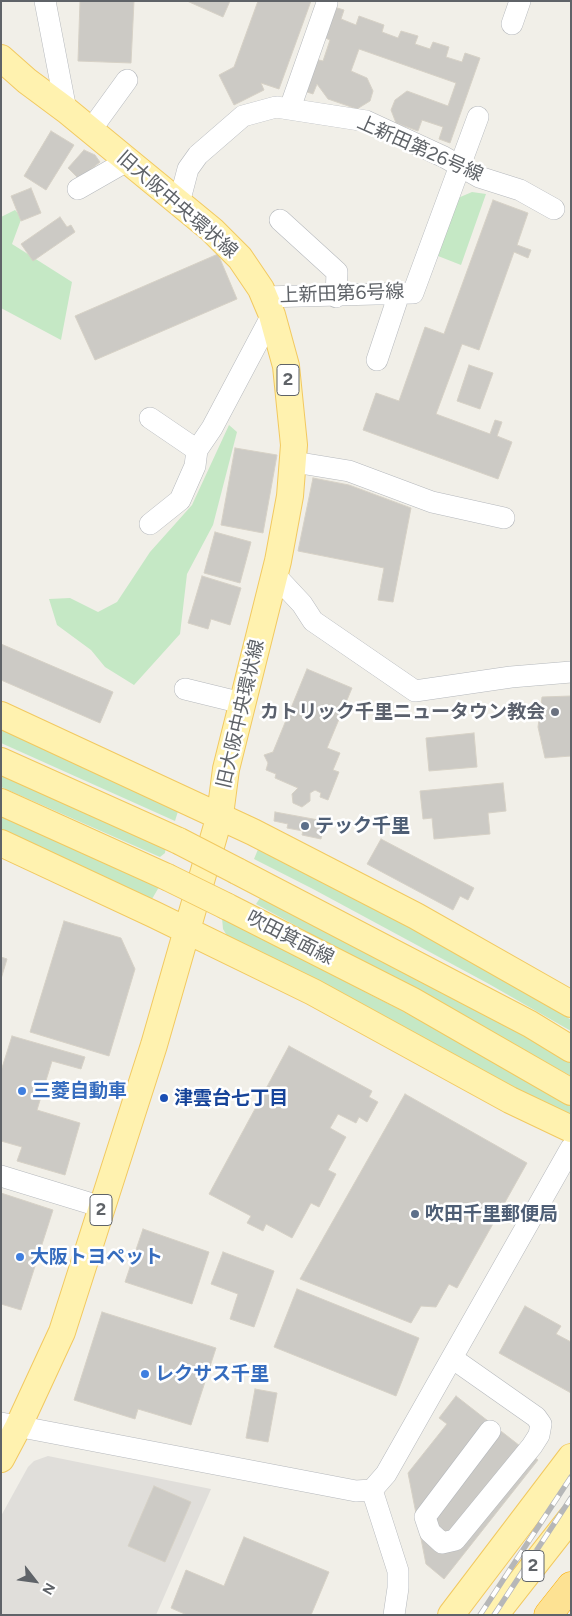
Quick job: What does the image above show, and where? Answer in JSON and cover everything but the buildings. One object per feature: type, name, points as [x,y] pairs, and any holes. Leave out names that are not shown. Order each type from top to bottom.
[{"type":"highway","points":[[548,1615],[571,1586]]},
{"type":"main road","name":"旧大阪中央環状線","points":[[1,58],[212,230],[240,258],[268,306],[288,382],[294,462],[290,496],[274,574],[226,770],[220,815],[154,1045],[62,1332],[10,1425],[1,1458]]},
{"type":"main road","points":[[1,715],[220,815],[416,916],[571,1004]]},
{"type":"main road","name":"吹田箕面線","points":[[1,761],[179,841],[237,870],[530,1024],[571,1049]]},
{"type":"main road","name":"吹田箕面線","points":[[1,802],[167,877],[411,1000],[571,1092]]},
{"type":"main road","points":[[1,843],[187,930],[313,992],[510,1100],[571,1129]]},
{"type":"main road","points":[[451,1615],[571,1457]]},
{"type":"main road","name":"2","points":[[496,1615],[571,1518]]},
{"type":"street","points":[[46,1],[66,110]]},
{"type":"street","points":[[512,24],[520,1]]},
{"type":"street","points":[[290,108],[327,3]]},
{"type":"street","points":[[90,131],[127,80]]},
{"type":"street","name":"上新田第26号線","points":[[179,203],[192,161],[230,126],[243,116],[261,110],[290,108],[366,121],[479,177],[520,190],[554,209]]},
{"type":"street","name":"上新田第6号線","points":[[268,306],[336,297],[413,293],[478,117]]},
{"type":"street","points":[[78,189],[127,160]]},
{"type":"street","points":[[280,220],[337,272],[336,297]]},
{"type":"street","points":[[378,360],[399,294]]},
{"type":"street","points":[[150,524],[180,500],[195,466],[197,450],[212,428],[268,306]]},
{"type":"street","points":[[150,418],[197,450]]},
{"type":"street","points":[[294,462],[349,471],[432,502],[504,518]]},
{"type":"street","points":[[274,574],[302,604],[313,621],[415,691],[527,675],[571,672]]},
{"type":"street","points":[[184,689],[242,703]]},
{"type":"street","points":[[10,1425],[356,1491],[372,1490],[386,1474],[571,1148]]},
{"type":"street","points":[[1,1176],[102,1207]]},
{"type":"street","points":[[452,1358],[536,1416],[541,1424],[539,1435],[532,1446],[455,1540],[442,1543],[430,1532],[425,1517],[490,1431]]},
{"type":"street","points":[[372,1490],[398,1571],[398,1588],[394,1615]]},
{"type":"shaded area","points":[[48,1456],[211,1489],[156,1615],[1,1615],[1,1516],[28,1467],[34,1461]]},
{"type":"green space","points":[[472,192],[486,194],[461,265],[438,256],[458,198]]},
{"type":"green space","points":[[15,210],[22,217],[12,244],[72,282],[61,340],[1,308],[1,217]]},
{"type":"green space","points":[[229,425],[237,432],[213,525],[187,574],[180,634],[134,685],[105,667],[91,650],[57,625],[49,599],[70,598],[98,612],[117,602],[150,552],[192,505]]},
{"type":"green space","points":[[1,729],[179,808],[175,821],[1,743]]},
{"type":"green space","points":[[1,772],[166,845],[165,853],[160,857],[1,787]]},
{"type":"green space","points":[[1,815],[159,887],[152,899],[1,832]]},
{"type":"green space","points":[[259,847],[388,915],[557,1010],[571,1020],[571,1031],[489,984],[254,859]]},
{"type":"green space","points":[[262,895],[316,918],[571,1061],[571,1076],[256,904]]},
{"type":"green space","points":[[222,918],[410,1015],[534,1084],[571,1106],[571,1115],[502,1084],[229,939],[223,929]]},
{"type":"railway","points":[[480,1615],[571,1477]]},
{"type":"railway","points":[[494,1615],[571,1498]]},
{"type":"place","name":"カトリック千里ニュータウン教会","points":[[555,712]]},
{"type":"place","name":"テック千里","points":[[305,826]]},
{"type":"place","name":"三菱自動車","points":[[22,1091]]},
{"type":"place","name":"津雲台七丁目","points":[[164,1098]]},
{"type":"place","name":"吹田千里郵便局","points":[[415,1214]]},
{"type":"place","name":"大阪トヨペット","points":[[20,1257]]},
{"type":"place","name":"レクサス千里","points":[[145,1374]]}]
